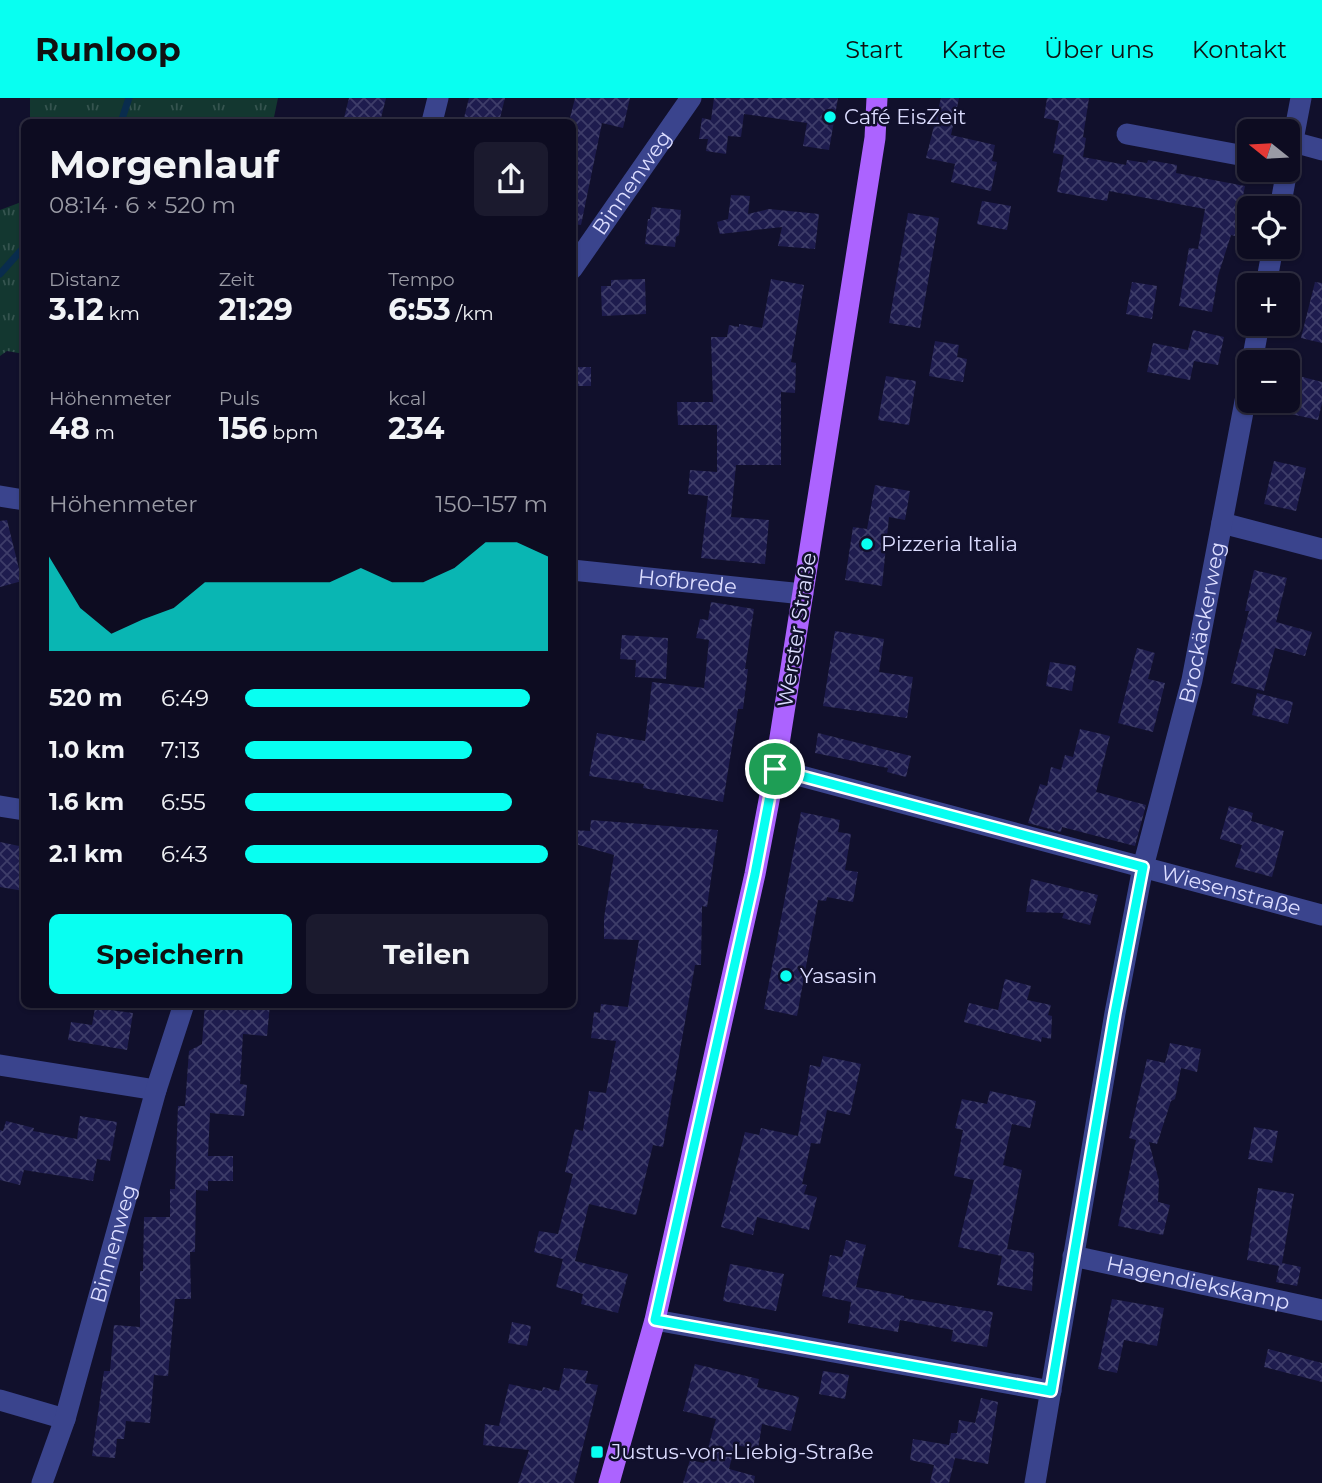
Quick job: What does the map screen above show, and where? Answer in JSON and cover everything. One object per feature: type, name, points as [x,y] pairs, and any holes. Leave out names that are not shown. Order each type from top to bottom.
[{"type":"main road","name":"Werster Straße","points":[[609,1483],[655,1320],[755,874],[775,769],[876,138],[877,98]]},
{"type":"street","points":[[433,119],[438,98]]},
{"type":"street","name":"Binnenweg","points":[[576,263],[691,98]]},
{"type":"street","points":[[1297,119],[1301,98]]},
{"type":"street","points":[[1127,134],[1237,155]]},
{"type":"street","points":[[1300,144],[1322,150]]},
{"type":"street","name":"Brockäckerweg","points":[[1035,1483],[1143,867],[1192,680],[1243,413]]},
{"type":"street","points":[[0,496],[21,500]]},
{"type":"street","points":[[1222,523],[1322,549]]},
{"type":"street","name":"Hofbrede","points":[[576,570],[803,594]]},
{"type":"street","name":"Wiesenstraße","points":[[775,769],[1322,915]]},
{"type":"street","points":[[0,806],[21,810]]},
{"type":"street","name":"Binnenweg","points":[[42,1483],[65,1419],[156,1090],[183,1008]]},
{"type":"street","points":[[0,1065],[156,1090]]},
{"type":"street","name":"Hagendiekskamp","points":[[1073,1256],[1322,1310]]},
{"type":"street","points":[[655,1320],[1051,1391]]},
{"type":"street","points":[[0,1400],[65,1419]]},
{"type":"green space","points":[[30,98],[278,98],[274,119],[30,119]]},
{"type":"green space","points":[[21,202],[21,353],[7,351],[0,356],[0,210]]},
{"type":"building","points":[[349,98],[386,98],[381,119],[344,119]]},
{"type":"building","points":[[469,98],[505,98],[500,119],[464,119]]},
{"type":"building","points":[[575,98],[630,98],[623,128],[602,123],[581,225],[576,224],[576,119],[570,119]]},
{"type":"building","points":[[714,98],[838,98],[829,150],[803,146],[807,123],[744,114],[741,137],[728,136],[726,154],[706,151],[708,139],[699,139],[702,118],[711,120]]},
{"type":"building","points":[[941,98],[959,98],[951,135],[995,145],[992,161],[997,162],[991,191],[951,182],[955,164],[926,158]]},
{"type":"building","points":[[1047,98],[1089,98],[1083,157],[1126,165],[1127,160],[1147,163],[1148,160],[1177,165],[1176,173],[1245,186],[1243,196],[1237,196],[1235,236],[1231,235],[1218,276],[1212,312],[1179,306],[1189,248],[1198,249],[1205,209],[1109,191],[1107,201],[1057,192],[1064,155],[1053,153],[1059,121],[1044,118]]},
{"type":"building","points":[[731,195],[750,196],[748,214],[769,209],[819,214],[815,249],[778,246],[782,227],[720,234],[717,222],[728,219]]},
{"type":"building","points":[[982,201],[1011,206],[1007,230],[977,224]]},
{"type":"building","points":[[652,207],[681,210],[675,247],[645,244]]},
{"type":"building","points":[[908,213],[939,218],[920,328],[889,323]]},
{"type":"building","points":[[645,279],[646,314],[602,316],[601,286],[611,286],[611,280]]},
{"type":"building","points":[[771,279],[804,285],[791,362],[796,363],[795,393],[781,392],[781,465],[736,465],[731,517],[769,520],[765,564],[701,558],[708,496],[688,494],[690,470],[717,472],[717,425],[678,425],[677,402],[713,402],[711,337],[727,337],[729,325],[762,328]]},
{"type":"building","points":[[1132,282],[1157,286],[1152,319],[1126,314]]},
{"type":"building","points":[[1315,282],[1322,283],[1322,343],[1301,338]]},
{"type":"building","points":[[1193,330],[1224,337],[1218,365],[1194,361],[1190,380],[1147,372],[1153,343],[1188,350]]},
{"type":"building","points":[[935,341],[959,345],[957,357],[967,359],[963,382],[929,376]]},
{"type":"building","points":[[576,367],[591,367],[591,386],[576,386]]},
{"type":"building","points":[[886,376],[916,381],[909,425],[878,420]]},
{"type":"building","points":[[1300,376],[1322,382],[1322,403],[1318,420],[1286,413],[1300,413]]},
{"type":"building","points":[[1274,461],[1306,468],[1296,511],[1264,504]]},
{"type":"building","points":[[875,485],[910,491],[905,520],[889,517],[882,586],[845,580],[853,527],[867,529]]},
{"type":"building","points":[[7,520],[21,581],[0,587],[0,521]]},
{"type":"building","points":[[1254,570],[1287,578],[1276,622],[1312,632],[1305,656],[1275,648],[1264,691],[1231,683],[1249,611],[1245,611]]},
{"type":"building","points":[[711,602],[754,609],[745,669],[748,669],[743,709],[738,709],[723,802],[643,788],[644,784],[589,776],[597,733],[645,741],[652,682],[704,688],[709,640],[696,638],[700,619],[708,620]]},
{"type":"building","points":[[835,631],[884,639],[879,672],[913,677],[907,718],[823,706]]},
{"type":"building","points":[[622,635],[668,638],[666,679],[635,677],[636,660],[620,659]]},
{"type":"building","points":[[1137,648],[1155,653],[1148,679],[1165,683],[1153,732],[1118,723]]},
{"type":"building","points":[[1050,662],[1076,666],[1072,691],[1046,686]]},
{"type":"building","points":[[1257,693],[1293,702],[1288,724],[1252,715]]},
{"type":"building","points":[[1080,729],[1110,736],[1096,792],[1146,805],[1135,846],[1062,827],[1061,832],[1028,823],[1040,784],[1047,786],[1051,767],[1061,770],[1065,755],[1073,757]]},
{"type":"building","points":[[818,733],[911,756],[906,777],[887,772],[888,768],[815,753]]},
{"type":"building","points":[[1229,806],[1253,813],[1251,821],[1284,831],[1272,877],[1235,867],[1242,845],[1220,839]]},
{"type":"building","points":[[801,812],[840,820],[838,832],[851,834],[845,870],[858,872],[853,902],[827,897],[826,901],[818,900],[797,1016],[764,1009]]},
{"type":"building","points":[[591,820],[718,830],[707,907],[702,906],[701,965],[695,965],[663,1147],[653,1145],[636,1215],[589,1204],[575,1261],[628,1274],[618,1313],[581,1304],[583,1294],[556,1287],[563,1259],[534,1252],[539,1231],[558,1234],[573,1174],[565,1172],[575,1129],[583,1131],[589,1091],[606,1093],[616,1041],[591,1038],[594,1012],[600,1013],[601,1004],[628,1007],[639,940],[604,939],[604,918],[614,855],[576,844],[576,830],[590,831]]},
{"type":"building","points":[[0,842],[21,846],[21,890],[0,887]]},
{"type":"building","points":[[1031,879],[1098,895],[1090,925],[1062,918],[1064,913],[1026,912]]},
{"type":"building","points":[[1005,979],[1031,986],[1027,1000],[1051,1005],[1048,1015],[1052,1016],[1051,1039],[1042,1037],[1041,1042],[964,1022],[969,1003],[998,1010]]},
{"type":"building","points":[[95,1008],[133,1013],[127,1050],[68,1040],[71,1022],[92,1025]]},
{"type":"building","points":[[205,1008],[270,1008],[267,1036],[243,1034],[240,1084],[247,1085],[244,1116],[210,1113],[208,1156],[233,1156],[233,1181],[208,1181],[208,1191],[196,1190],[195,1252],[190,1252],[191,1299],[175,1299],[168,1376],[154,1375],[150,1423],[126,1421],[124,1439],[117,1439],[115,1458],[92,1456],[104,1371],[110,1371],[114,1325],[140,1327],[144,1217],[170,1217],[170,1189],[175,1189],[178,1106],[185,1106],[189,1051],[202,1044]]},
{"type":"building","points":[[1170,1043],[1201,1049],[1197,1072],[1181,1068],[1175,1099],[1171,1101],[1157,1144],[1149,1142],[1159,1181],[1158,1202],[1170,1205],[1163,1235],[1118,1226],[1136,1140],[1129,1138],[1147,1059],[1165,1063]]},
{"type":"building","points":[[823,1056],[861,1064],[850,1115],[827,1110],[820,1144],[811,1143],[802,1184],[807,1185],[804,1194],[817,1197],[809,1230],[757,1217],[753,1235],[721,1227],[745,1132],[759,1135],[761,1128],[798,1136],[810,1065],[820,1067]]},
{"type":"building","points":[[990,1091],[1036,1101],[1030,1128],[1012,1124],[1003,1165],[1022,1170],[1007,1249],[1034,1253],[1032,1291],[997,1285],[1002,1256],[958,1247],[974,1180],[954,1176],[963,1130],[955,1128],[962,1099],[987,1104]]},
{"type":"building","points":[[80,1116],[117,1122],[110,1161],[97,1159],[93,1181],[24,1170],[20,1185],[0,1180],[0,1130],[3,1131],[6,1121],[34,1128],[33,1131],[77,1139]]},
{"type":"building","points":[[1254,1127],[1278,1131],[1272,1163],[1248,1159]]},
{"type":"building","points":[[1258,1188],[1294,1194],[1282,1263],[1301,1267],[1297,1286],[1276,1282],[1279,1266],[1247,1260]]},
{"type":"building","points":[[846,1240],[866,1245],[856,1287],[904,1298],[993,1312],[987,1347],[951,1341],[953,1330],[900,1320],[898,1332],[848,1323],[851,1302],[822,1296],[830,1255],[842,1257]]},
{"type":"building","points":[[730,1264],[784,1274],[776,1311],[723,1301]]},
{"type":"building","points":[[1112,1299],[1164,1308],[1157,1346],[1124,1340],[1117,1373],[1098,1369]]},
{"type":"building","points":[[512,1322],[531,1326],[527,1346],[508,1343]]},
{"type":"building","points":[[1268,1349],[1322,1363],[1322,1382],[1264,1367]]},
{"type":"building","points":[[695,1364],[759,1379],[757,1387],[799,1397],[791,1431],[762,1424],[758,1449],[735,1445],[729,1469],[755,1476],[754,1483],[683,1483],[690,1460],[704,1463],[716,1419],[683,1411]]},
{"type":"building","points":[[564,1368],[588,1371],[585,1383],[598,1385],[574,1483],[518,1483],[529,1450],[483,1445],[485,1424],[499,1426],[509,1384],[542,1391],[543,1387],[559,1391]]},
{"type":"building","points":[[823,1371],[849,1375],[845,1399],[819,1394]]},
{"type":"building","points":[[981,1398],[998,1402],[988,1464],[955,1458],[949,1483],[930,1483],[934,1465],[910,1460],[913,1439],[949,1445],[951,1433],[957,1433],[959,1420],[975,1423]]},
{"type":"waterway","points":[[122,119],[129,98]]},
{"type":"waterway","points":[[0,274],[21,250]]},
{"type":"place","name":"Café EisZeit","points":[[830,117]]},
{"type":"place","name":"Pizzeria Italia","points":[[867,544]]},
{"type":"place","name":"Yasasin","points":[[786,976]]},
{"type":"place","name":"Justus-von-Liebig-Straße","points":[[597,1452]]},
{"type":"route","points":[[775,769],[1143,867],[1115,1013],[1051,1391],[655,1320],[755,874],[775,769]]}]
